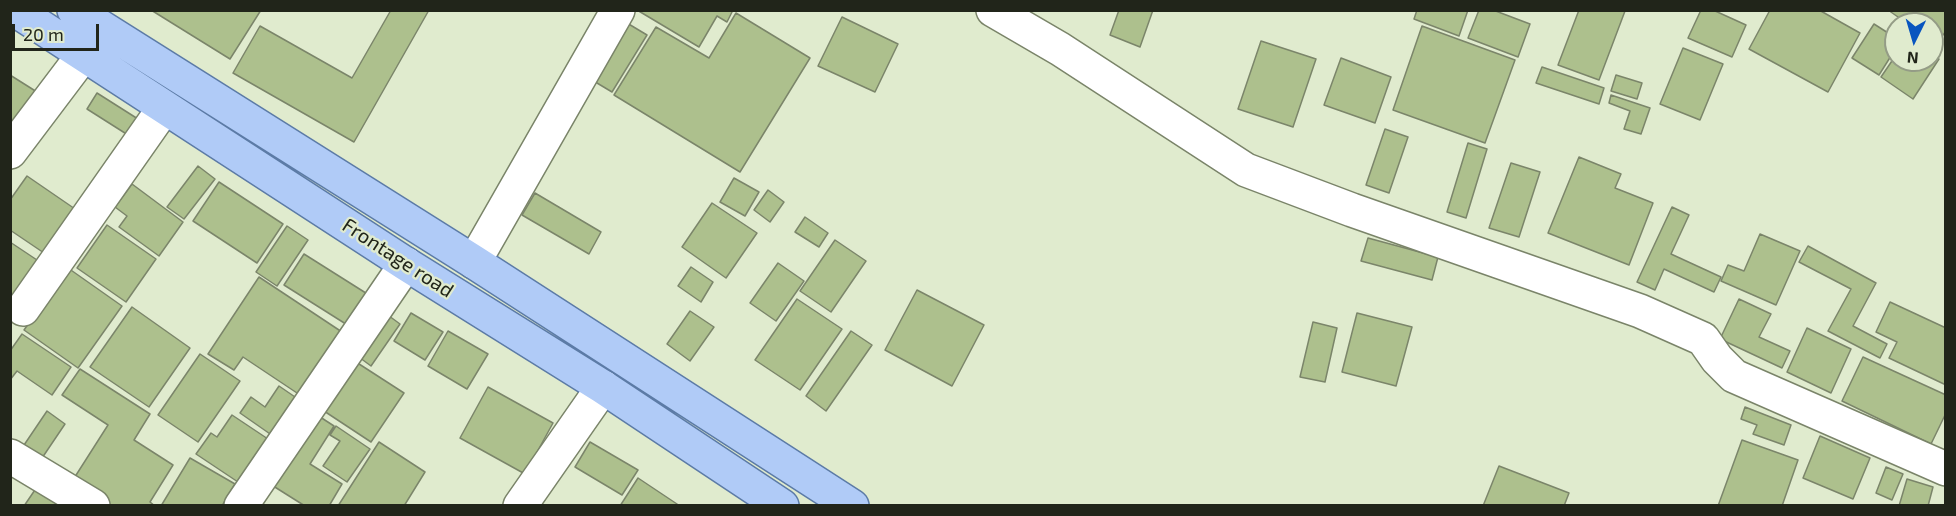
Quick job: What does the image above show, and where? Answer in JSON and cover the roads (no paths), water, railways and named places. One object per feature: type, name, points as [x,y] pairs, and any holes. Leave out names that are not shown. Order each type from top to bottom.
[{"type":"main road","name":"Frontage road","points":[[15,10],[406,264],[603,387],[782,506]]},
{"type":"main road","points":[[74,10],[474,262],[852,506]]},
{"type":"street","points":[[474,262],[618,10]]},
{"type":"street","points":[[993,10],[1060,49],[1246,170],[1352,210],[1640,311],[1703,339],[1717,359],[1734,376],[1946,469]]},
{"type":"street","points":[[10,152],[84,54]]},
{"type":"street","points":[[23,309],[164,108]]},
{"type":"street","points":[[241,506],[406,264]]},
{"type":"street","points":[[520,506],[603,387]]},
{"type":"street","points":[[10,456],[93,506]]}]
